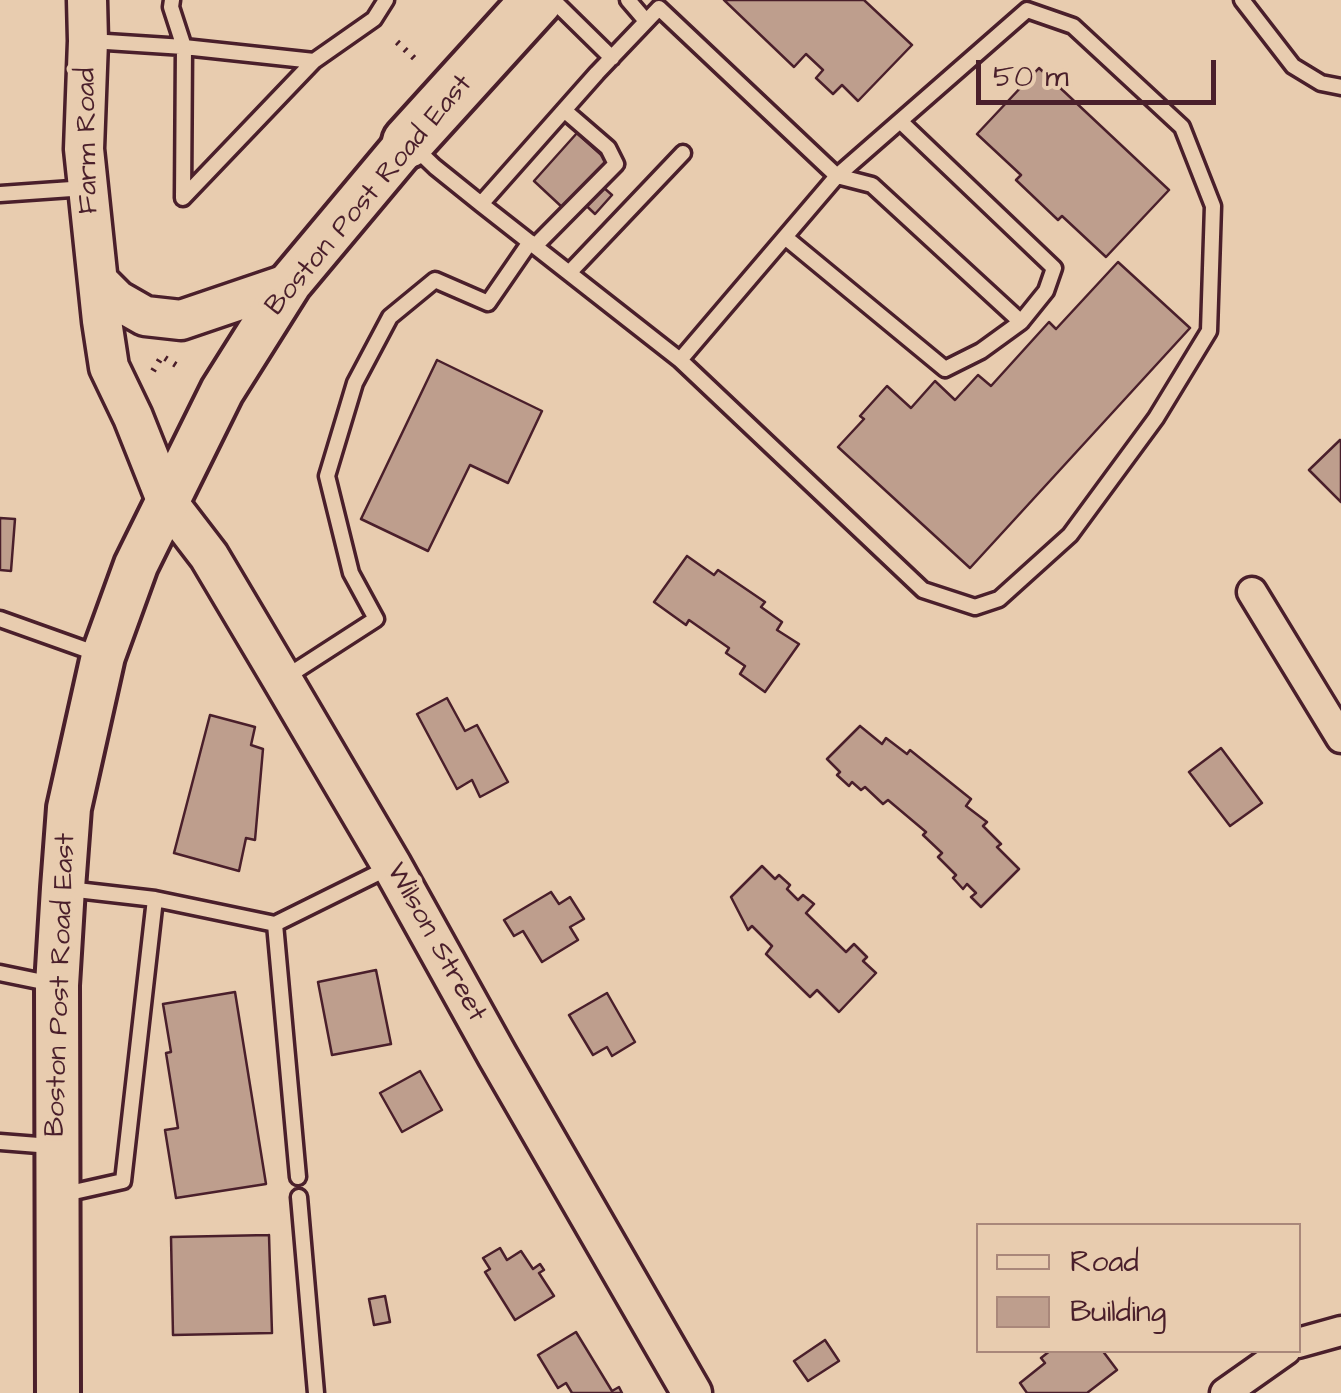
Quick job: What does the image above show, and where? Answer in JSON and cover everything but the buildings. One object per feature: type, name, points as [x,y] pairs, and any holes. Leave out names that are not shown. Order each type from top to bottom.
[{"type":"highway","name":"Boston Post Road East","points":[[408,142],[536,3]]},
{"type":"main road","name":"Boston Post Road East","points":[[58,1393],[57,985],[62,888],[69,808],[103,656],[136,565],[222,390],[290,283],[408,142]]},
{"type":"street","name":"Farm Road","points":[[87,0],[86,188],[109,367],[166,500]]},
{"type":"street","points":[[98,282],[117,300],[145,316],[180,320],[290,283]]},
{"type":"street","name":"Wilson Street","points":[[166,500],[210,556],[392,866],[692,1393]]},
{"type":"street","points":[[1252,592],[1341,738]]},
{"type":"street","points":[[1301,1342],[1341,1332]]},
{"type":"street","points":[[1225,1393],[1282,1353]]},
{"type":"lane","points":[[172,0],[184,47],[182,198],[314,61],[374,19],[386,0]]},
{"type":"lane","points":[[628,0],[646,21]]},
{"type":"lane","points":[[1242,0],[1293,66],[1321,83],[1341,88]]},
{"type":"lane","points":[[536,3],[612,58]]},
{"type":"lane","points":[[481,204],[659,8],[837,176],[872,184],[1021,322]]},
{"type":"lane","points":[[408,142],[680,360],[922,590],[975,607],[1000,599],[1070,535],[1156,418],[1210,330],[1213,206],[1182,127],[1073,26],[1027,10],[837,176],[680,360]]},
{"type":"lane","points":[[88,40],[314,61]]},
{"type":"lane","points":[[282,679],[376,620],[351,573],[326,476],[354,383],[390,318],[434,280],[488,303],[532,244],[616,164],[608,148],[564,110]]},
{"type":"lane","points":[[786,236],[945,369],[981,351],[1021,322],[1046,291],[1054,268],[900,121]]},
{"type":"lane","points":[[568,272],[683,154]]},
{"type":"lane","points":[[1,197],[86,188]]},
{"type":"lane","points":[[0,619],[103,656]]},
{"type":"lane","points":[[62,888],[155,899],[274,924],[392,866]]},
{"type":"lane","points":[[58,1196],[123,1181],[155,899]]},
{"type":"lane","points":[[274,924],[298,1177]]},
{"type":"lane","points":[[0,972],[57,985]]},
{"type":"lane","points":[[0,1142],[57,1146]]},
{"type":"lane","points":[[299,1197],[316,1393]]},
{"type":"path","points":[[397,42],[415,58]]},
{"type":"path","points":[[153,371],[162,356],[178,366]]}]
